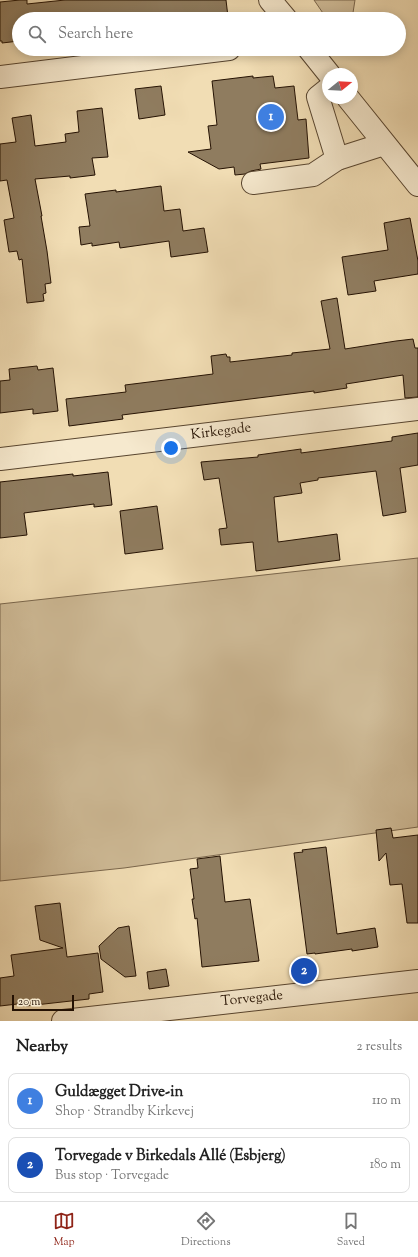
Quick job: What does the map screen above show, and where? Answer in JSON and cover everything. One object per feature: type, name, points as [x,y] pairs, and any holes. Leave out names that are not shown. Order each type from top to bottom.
[{"type":"street","points":[[270,0],[280,12]]},
{"type":"street","points":[[0,77],[172,56]]},
{"type":"street","points":[[315,56],[324,68]]},
{"type":"street","points":[[322,94],[318,97],[337,159]]},
{"type":"street","points":[[353,104],[418,185]]},
{"type":"street","points":[[253,183],[313,175],[337,159],[384,144]]},
{"type":"street","name":"Kirkegade","points":[[0,459],[418,409]]},
{"type":"street","name":"Torvegade","points":[[63,1021],[203,1013],[418,981]]},
{"type":"shaded area","points":[[314,0],[355,0],[353,12],[322,12]]},
{"type":"shaded area","points":[[418,558],[418,827],[124,868],[0,881],[0,604]]},
{"type":"building","points":[[27,0],[27,4],[65,0],[226,0],[227,12],[12,12],[12,42],[2,43],[2,41],[0,41],[0,2]]},
{"type":"building","points":[[253,76],[253,78],[273,76],[275,88],[294,86],[298,120],[306,119],[309,158],[260,164],[261,169],[245,174],[235,175],[234,167],[219,169],[188,152],[211,149],[208,126],[217,125],[212,81]]},
{"type":"building","points":[[161,86],[165,115],[139,119],[135,89]]},
{"type":"building","points":[[102,108],[108,157],[92,158],[95,175],[70,178],[70,176],[35,179],[42,216],[51,283],[45,284],[46,293],[43,294],[44,301],[27,303],[22,259],[19,260],[17,251],[9,252],[4,220],[14,218],[7,180],[0,181],[0,144],[16,142],[12,118],[31,115],[35,146],[66,142],[65,134],[79,132],[77,111]]},
{"type":"building","points":[[161,186],[164,211],[180,209],[183,231],[204,228],[208,252],[171,257],[169,241],[120,248],[119,242],[92,246],[92,243],[81,245],[79,227],[90,226],[85,194],[116,190],[116,192]]},
{"type":"building","points":[[410,218],[418,261],[418,274],[374,281],[376,291],[348,295],[342,257],[388,250],[384,223]]},
{"type":"building","points":[[337,298],[345,349],[413,339],[415,348],[418,348],[418,397],[405,398],[403,375],[346,384],[347,388],[122,415],[123,419],[69,426],[66,399],[126,392],[125,385],[213,374],[211,356],[226,354],[227,357],[230,357],[230,362],[330,349],[321,301]]},
{"type":"building","points":[[37,366],[38,370],[53,368],[58,411],[33,414],[33,409],[0,413],[0,381],[10,380],[9,369]]},
{"type":"building","points":[[418,433],[418,465],[400,468],[406,512],[383,516],[376,471],[318,478],[318,480],[300,483],[302,493],[274,497],[278,542],[337,534],[340,560],[256,571],[253,542],[221,545],[219,529],[227,528],[219,478],[204,480],[201,462],[258,457],[258,455],[301,449],[301,453],[392,441],[392,437]]},
{"type":"building","points":[[108,472],[112,505],[94,507],[94,504],[24,513],[27,535],[0,538],[0,482],[73,474],[73,476]]},
{"type":"building","points":[[157,506],[163,549],[125,554],[120,511]]},
{"type":"building","points":[[391,828],[393,838],[418,835],[418,923],[407,923],[402,884],[390,885],[386,853],[379,861],[376,830]]},
{"type":"building","points":[[326,847],[337,934],[375,928],[378,947],[352,951],[352,949],[307,954],[294,853],[303,852],[302,850]]},
{"type":"building","points":[[220,856],[225,902],[250,899],[259,961],[202,967],[197,918],[195,919],[192,899],[194,899],[190,869],[198,868],[197,859]]},
{"type":"building","points":[[60,903],[67,957],[98,953],[103,992],[89,994],[89,999],[26,1006],[26,1003],[0,1006],[0,978],[14,976],[11,955],[63,948],[40,940],[35,906]]},
{"type":"building","points":[[129,926],[136,976],[125,977],[101,959],[99,946],[118,928]]},
{"type":"building","points":[[166,969],[169,986],[149,989],[147,972]]},
{"type":"place","name":"Guldægget Drive-in","points":[[271,117]]},
{"type":"place","name":"Torvegade v Birkedals Allé (Esbjerg)","points":[[304,971]]}]
